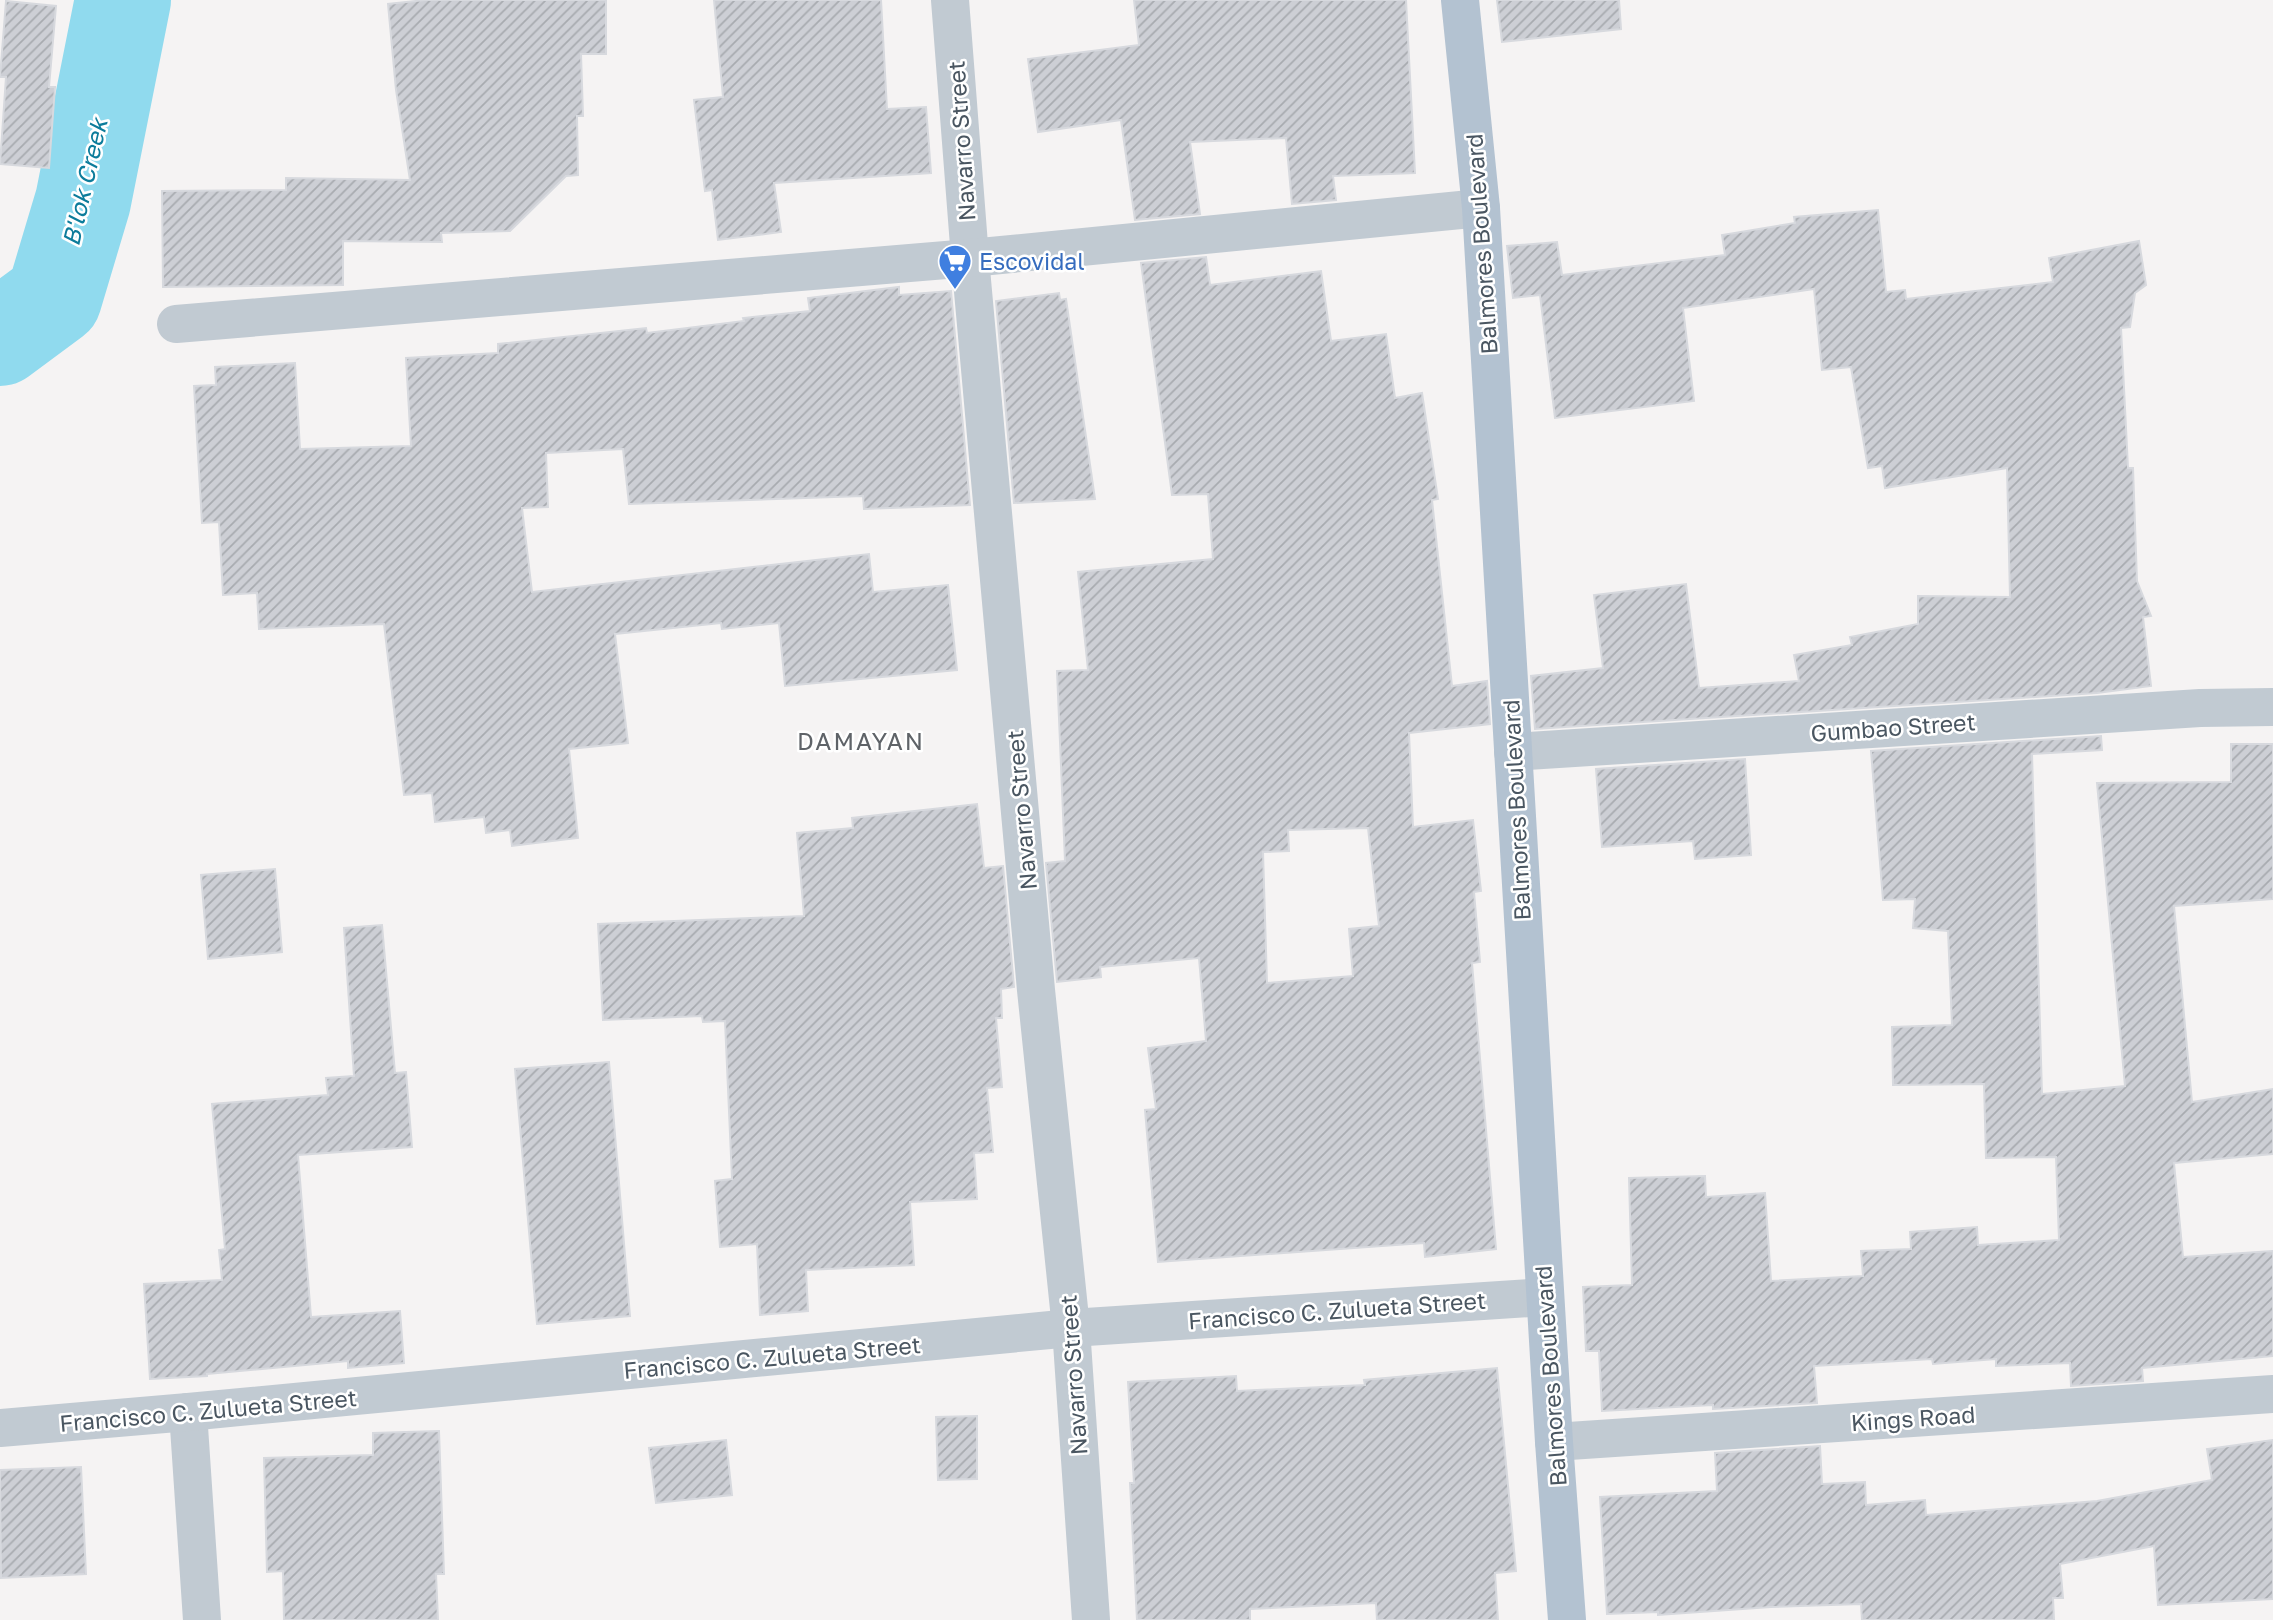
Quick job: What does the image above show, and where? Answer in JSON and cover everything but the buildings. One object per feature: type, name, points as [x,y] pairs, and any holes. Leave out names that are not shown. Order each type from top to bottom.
[{"type":"main road","name":"Balmores Boulevard","points":[[1460,0],[1481,208],[1545,1297],[1567,1620]]},
{"type":"street","name":"Navarro Street","points":[[950,0],[970,258],[1071,1328],[1091,1620]]},
{"type":"street","points":[[176,324],[970,258],[1481,208]]},
{"type":"street","name":"Gumbao Street","points":[[1513,752],[2200,708],[2273,707]]},
{"type":"street","name":"Francisco C. Zulueta Street","points":[[0,1428],[1071,1328],[1545,1297]]},
{"type":"street","name":"Kings Road","points":[[1554,1442],[2273,1394]]},
{"type":"street","points":[[188,1412],[202,1620]]},
{"type":"waterway","name":"B'lok Creek","points":[[0,338],[54,298],[83,201],[123,0]]},
{"type":"place","name":"Escovidal","points":[[955,291]]},
{"type":"district","name":"DAMAYAN","points":[[861,740]]}]
